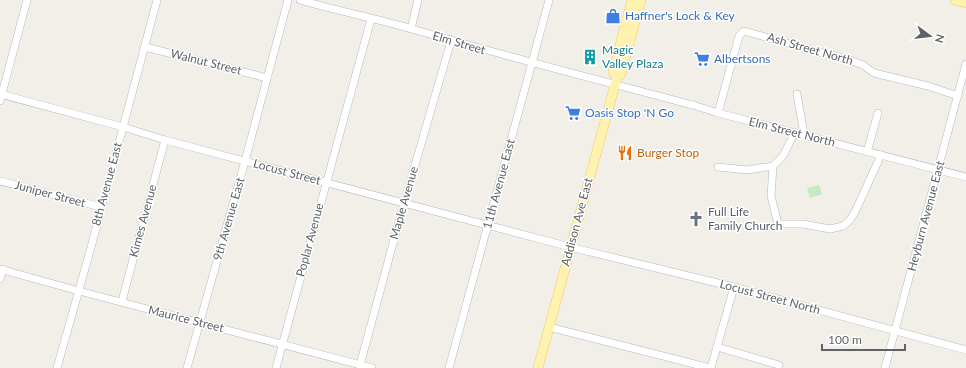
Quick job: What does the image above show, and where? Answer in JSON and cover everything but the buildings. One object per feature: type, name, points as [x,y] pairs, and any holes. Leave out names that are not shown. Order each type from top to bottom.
[{"type":"main road","name":"Addison Ave East","points":[[617,82],[613,72],[632,0]]},
{"type":"main road","name":"Addison Ave East","points":[[538,368],[641,0]]},
{"type":"main road","points":[[955,0],[966,3]]},
{"type":"street","points":[[1,96],[27,0]]},
{"type":"street","name":"8th Avenue East","points":[[57,368],[157,0]]},
{"type":"street","name":"9th Avenue East","points":[[187,368],[288,0]]},
{"type":"street","name":"Elm Street","points":[[300,0],[532,63],[617,82]]},
{"type":"street","points":[[411,29],[418,0]]},
{"type":"street","name":"11th Avenue East","points":[[449,368],[549,0]]},
{"type":"street","name":"Poplar Avenue","points":[[276,368],[371,19]]},
{"type":"street","name":"Ash Street North","points":[[718,113],[739,36],[744,31],[847,59],[863,64],[874,73],[958,96]]},
{"type":"street","name":"Maple Avenue","points":[[360,365],[404,203],[451,41]]},
{"type":"street","name":"Walnut Street","points":[[145,46],[267,78]]},
{"type":"street","name":"Heyburn Avenue East","points":[[885,368],[966,64]]},
{"type":"street","name":"Elm Street North","points":[[617,82],[718,113],[966,177]]},
{"type":"street","points":[[797,94],[804,134]]},
{"type":"street","name":"Locust Street","points":[[1,96],[123,127],[164,140],[572,248]]},
{"type":"street","points":[[867,152],[878,113]]},
{"type":"street","points":[[718,167],[747,170],[773,166],[783,156],[795,132]]},
{"type":"street","name":"Kimes Avenue","points":[[122,301],[164,140]]},
{"type":"street","points":[[773,166],[771,196],[778,224],[803,224],[830,229],[843,226],[849,222],[881,155]]},
{"type":"street","name":"Juniper Street","points":[[0,181],[101,207]]},
{"type":"street","name":"Locust Street North","points":[[572,248],[734,287],[966,350]]},
{"type":"street","points":[[0,279],[1,269]]},
{"type":"street","name":"Maurice Street","points":[[1,269],[372,368]]},
{"type":"street","points":[[549,327],[710,368],[734,287]]},
{"type":"street","points":[[717,347],[779,365]]},
{"type":"green space","points":[[819,185],[822,194],[810,198],[807,188]]},
{"type":"place","name":"Haffner's Lock & Key","points":[[613,16]]},
{"type":"place","name":"Magic Valley Plaza","points":[[590,57]]},
{"type":"place","name":"Albertsons","points":[[702,59]]},
{"type":"place","name":"Oasis Stop 'N Go","points":[[573,113]]},
{"type":"place","name":"Burger Stop","points":[[625,153]]},
{"type":"place","name":"Full Life Family Church","points":[[696,219]]}]
